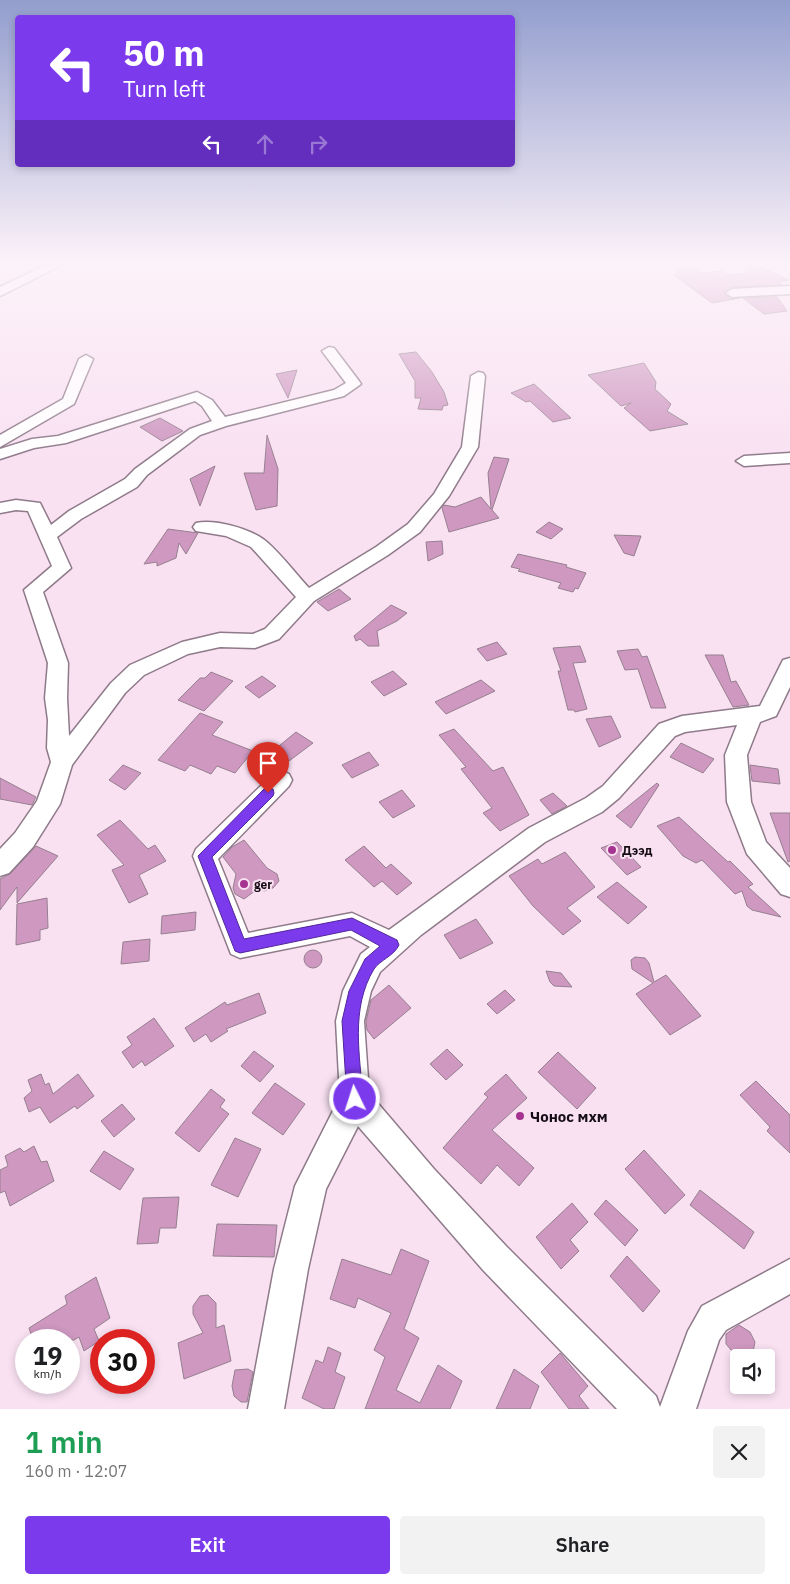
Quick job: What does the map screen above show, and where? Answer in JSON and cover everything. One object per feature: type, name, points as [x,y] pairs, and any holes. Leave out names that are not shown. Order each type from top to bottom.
[{"type":"street","points":[[48,536],[75,515],[131,483],[141,472],[195,432],[221,423],[339,393],[348,389],[354,384],[329,351]]},
{"type":"street","points":[[0,442],[69,401],[86,359]]},
{"type":"street","points":[[0,866],[24,840],[48,804],[62,762],[118,688],[137,670],[182,650],[210,642],[220,640],[255,641],[272,634],[307,598],[382,551],[414,528],[441,496],[470,447],[478,376]]},
{"type":"street","points":[[0,454],[32,444],[60,440],[197,396],[207,403],[221,423]]},
{"type":"street","points":[[744,461],[790,458]]},
{"type":"street","points":[[0,508],[16,505],[34,507],[62,568],[33,590],[58,663],[56,698],[59,720],[58,748],[62,762]]},
{"type":"street","points":[[202,527],[230,530],[256,543],[307,598]]},
{"type":"street","points":[[266,1409],[291,1269],[310,1186],[355,1099],[350,1021],[357,991],[370,963],[537,835],[594,805],[611,792],[667,730],[682,724],[752,715],[768,711],[790,665]]},
{"type":"street","points":[[752,715],[736,755],[739,802],[756,847],[790,886]]},
{"type":"street","points":[[281,780],[205,856],[240,946],[352,924],[392,945]]},
{"type":"street","points":[[355,1099],[409,1166],[576,1343],[643,1409]]},
{"type":"street","points":[[678,1409],[704,1331],[714,1318],[790,1276]]},
{"type":"building","points":[[416,352],[432,372],[444,392],[448,405],[443,406],[442,410],[418,409],[421,398],[415,398],[415,381],[399,354]]},
{"type":"building","points":[[644,363],[656,382],[655,389],[671,404],[667,411],[688,424],[650,431],[624,408],[631,403],[621,406],[588,375]]},
{"type":"building","points":[[297,370],[288,398],[276,374]]},
{"type":"building","points":[[534,384],[571,418],[553,422],[530,401],[526,402],[511,393]]},
{"type":"building","points":[[160,418],[183,431],[162,441],[140,427]]},
{"type":"building","points":[[267,435],[278,469],[277,506],[256,510],[244,473],[264,473]]},
{"type":"building","points":[[494,457],[509,459],[492,510],[499,518],[449,532],[442,508],[444,505],[455,507],[481,497],[491,509],[488,473]]},
{"type":"building","points":[[215,466],[200,506],[190,479]]},
{"type":"building","points":[[549,522],[563,529],[551,539],[536,532]]},
{"type":"building","points":[[168,529],[198,533],[186,554],[179,543],[176,558],[157,566],[157,562],[144,564]]},
{"type":"building","points":[[614,535],[641,536],[634,556],[624,553]]},
{"type":"building","points":[[442,541],[443,554],[428,561],[426,542]]},
{"type":"building","points":[[518,554],[567,565],[566,567],[586,573],[578,589],[575,588],[573,592],[558,588],[561,583],[518,571],[520,569],[511,567]]},
{"type":"building","points":[[339,589],[351,599],[328,611],[317,602]]},
{"type":"building","points":[[391,605],[407,613],[397,621],[377,631],[379,646],[368,646],[360,639],[356,641],[354,636]]},
{"type":"building","points":[[497,642],[507,654],[487,661],[477,649]]},
{"type":"building","points":[[580,646],[586,662],[573,663],[587,709],[575,712],[574,710],[568,710],[558,671],[561,671],[553,648]]},
{"type":"building","points":[[638,649],[642,657],[647,656],[666,708],[651,708],[638,669],[625,670],[617,651]]},
{"type":"building","points":[[705,655],[723,655],[731,682],[736,681],[749,705],[733,707]]},
{"type":"building","points":[[393,671],[407,684],[384,696],[371,682]]},
{"type":"building","points":[[211,672],[233,681],[204,711],[178,700],[200,678],[205,678]]},
{"type":"building","points":[[262,676],[276,686],[259,698],[245,687]]},
{"type":"building","points":[[481,680],[495,691],[446,714],[435,702]]},
{"type":"building","points":[[200,713],[223,722],[212,735],[253,751],[235,773],[217,766],[211,774],[190,765],[185,771],[158,760]]},
{"type":"building","points":[[611,716],[621,737],[599,747],[586,719]]},
{"type":"building","points":[[454,729],[493,771],[503,767],[529,815],[500,831],[483,813],[492,808],[461,769],[466,767],[439,735]]},
{"type":"building","points":[[296,732],[313,743],[289,761],[273,751]]},
{"type":"building","points":[[681,743],[714,759],[703,773],[670,757]]},
{"type":"building","points":[[369,752],[379,765],[352,778],[342,765]]},
{"type":"building","points":[[123,765],[141,773],[125,790],[109,780]]},
{"type":"building","points":[[750,765],[778,769],[780,784],[752,781]]},
{"type":"building","points":[[0,778],[36,797],[32,805],[0,799]]},
{"type":"building","points":[[657,783],[659,785],[631,828],[616,816]]},
{"type":"building","points":[[402,790],[415,806],[393,818],[379,802]]},
{"type":"building","points":[[553,793],[567,806],[552,814],[540,800]]},
{"type":"building","points":[[770,813],[790,813],[790,861],[788,862]]},
{"type":"building","points":[[679,817],[728,862],[730,861],[753,884],[748,887],[781,917],[752,910],[747,906],[742,891],[735,894],[702,860],[696,863],[683,856],[657,826]]},
{"type":"building","points":[[120,820],[148,849],[155,845],[166,861],[139,875],[148,894],[129,903],[112,870],[124,865],[97,835]]},
{"type":"building","points":[[244,840],[267,868],[277,874],[279,881],[273,888],[264,891],[259,888],[244,899],[235,894],[233,888],[236,874],[223,857],[232,847]]},
{"type":"building","points":[[617,842],[641,867],[627,875],[601,848]]},
{"type":"building","points":[[36,846],[58,856],[17,903],[17,887],[0,910],[0,879],[10,874]]},
{"type":"building","points":[[364,846],[386,868],[391,864],[412,883],[397,895],[382,881],[374,887],[345,860]]},
{"type":"building","points":[[565,852],[595,887],[567,908],[581,921],[563,935],[533,906],[509,876],[538,859],[542,864]]},
{"type":"building","points":[[617,882],[647,907],[628,924],[597,897]]},
{"type":"building","points":[[47,898],[48,928],[40,930],[40,940],[16,945],[17,904]]},
{"type":"building","points":[[196,912],[195,930],[161,934],[162,916]]},
{"type":"building","points":[[476,919],[493,943],[460,959],[444,935]]},
{"type":"building","points":[[150,939],[149,961],[121,964],[123,942]]},
{"type":"building","points":[[309,950],[317,950],[322,955],[320,966],[309,968],[304,963],[304,955]]},
{"type":"building","points":[[635,957],[645,958],[649,963],[654,982],[666,975],[701,1016],[670,1035],[636,994],[653,983],[632,969],[631,960]]},
{"type":"building","points":[[546,971],[561,973],[572,987],[554,986],[550,982]]},
{"type":"building","points":[[389,985],[411,1008],[374,1039],[367,1030],[366,1021],[371,1000]]},
{"type":"building","points":[[505,990],[515,1000],[497,1014],[487,1004]]},
{"type":"building","points":[[259,993],[266,1013],[226,1029],[228,1031],[211,1042],[206,1034],[194,1042],[185,1028],[225,1002],[227,1005]]},
{"type":"building","points":[[154,1018],[174,1046],[145,1066],[142,1061],[133,1068],[122,1052],[132,1045],[127,1037]]},
{"type":"building","points":[[447,1049],[463,1065],[446,1080],[430,1064]]},
{"type":"building","points":[[254,1051],[274,1066],[260,1082],[241,1066]]},
{"type":"building","points":[[558,1052],[596,1088],[577,1109],[538,1072]]},
{"type":"building","points":[[41,1074],[45,1085],[49,1083],[53,1094],[78,1074],[94,1096],[77,1109],[75,1106],[50,1123],[40,1107],[29,1112],[24,1098],[32,1091],[28,1080]]},
{"type":"building","points":[[506,1074],[527,1098],[492,1130],[534,1168],[519,1186],[497,1165],[481,1184],[443,1148],[488,1097],[484,1094]]},
{"type":"building","points":[[756,1081],[790,1115],[790,1153],[767,1131],[770,1127],[740,1095]]},
{"type":"building","points":[[275,1083],[305,1104],[283,1135],[252,1113]]},
{"type":"building","points":[[211,1089],[225,1100],[220,1107],[229,1114],[199,1152],[175,1133]]},
{"type":"building","points":[[122,1104],[135,1119],[114,1137],[101,1121]]},
{"type":"building","points":[[235,1138],[261,1149],[238,1197],[211,1185]]},
{"type":"building","points":[[34,1146],[41,1162],[47,1161],[54,1181],[10,1206],[5,1191],[0,1193],[0,1170],[8,1166],[5,1156],[20,1148],[24,1152]]},
{"type":"building","points":[[644,1150],[685,1195],[665,1214],[625,1169]]},
{"type":"building","points":[[104,1151],[134,1169],[120,1190],[90,1171]]},
{"type":"building","points":[[700,1190],[754,1232],[744,1249],[690,1205]]},
{"type":"building","points":[[179,1197],[176,1228],[160,1228],[158,1243],[137,1244],[143,1198]]},
{"type":"building","points":[[606,1200],[638,1230],[625,1246],[594,1214]]},
{"type":"building","points":[[572,1203],[588,1222],[570,1240],[579,1251],[561,1269],[536,1237]]},
{"type":"building","points":[[217,1224],[277,1225],[274,1257],[213,1256]]},
{"type":"building","points":[[401,1249],[429,1261],[404,1329],[419,1338],[396,1390],[420,1403],[438,1365],[462,1381],[450,1409],[365,1409],[385,1357],[374,1350],[391,1313],[358,1298],[355,1308],[330,1299],[342,1259],[391,1275]]},
{"type":"building","points":[[627,1256],[660,1291],[643,1312],[610,1276]]},
{"type":"building","points":[[96,1277],[110,1318],[94,1329],[90,1329],[90,1347],[84,1351],[80,1340],[80,1329],[29,1329],[67,1304],[65,1296]]},
{"type":"building","points":[[208,1295],[216,1303],[216,1328],[224,1325],[231,1361],[184,1379],[178,1343],[203,1333],[193,1314],[193,1306],[200,1296]]},
{"type":"building","points":[[739,1325],[750,1332],[755,1342],[754,1349],[730,1349],[726,1344],[726,1334]]},
{"type":"building","points":[[328,1347],[341,1353],[335,1372],[345,1377],[334,1409],[324,1409],[302,1398],[316,1360],[323,1363]]},
{"type":"building","points":[[560,1353],[588,1386],[579,1396],[589,1409],[569,1409],[541,1372]]},
{"type":"building","points":[[248,1369],[253,1372],[247,1402],[241,1402],[234,1396],[232,1386],[235,1370]]},
{"type":"building","points":[[514,1369],[539,1386],[530,1409],[496,1409]]},
{"type":"place","name":"Дээд","points":[[612,850]]},
{"type":"place","name":"ger","points":[[244,884]]},
{"type":"place","name":"Чонос мхм","points":[[520,1116]]},
{"type":"route","points":[[268,793],[205,856],[240,946],[352,924],[392,945],[370,963],[357,991],[350,1021],[355,1099]]}]
